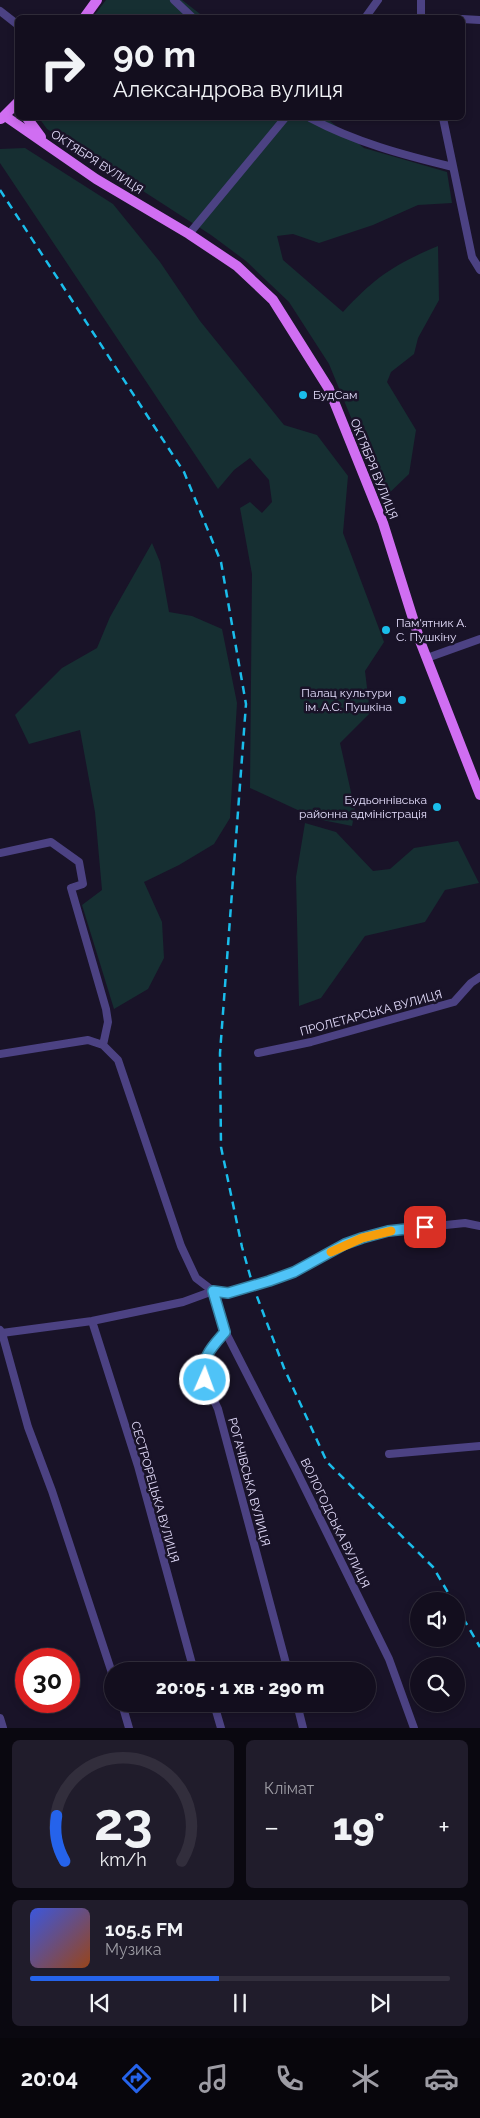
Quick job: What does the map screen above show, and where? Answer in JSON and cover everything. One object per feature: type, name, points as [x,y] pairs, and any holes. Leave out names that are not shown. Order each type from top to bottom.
[{"type":"main road","points":[[86,15],[97,0]]},
{"type":"main road","points":[[3,118],[15,105]]},
{"type":"main road","name":"ОКТЯБРЯ ВУЛИЦЯ","points":[[3,118],[52,148],[96,179],[189,234],[237,266],[273,300],[329,389],[383,523],[427,658],[480,795]]},
{"type":"main road","points":[[28,120],[52,148]]},
{"type":"street","points":[[174,0],[190,15]]},
{"type":"street","points":[[421,0],[421,15]]},
{"type":"street","points":[[367,15],[376,1]]},
{"type":"street","points":[[0,11],[15,23]]},
{"type":"street","points":[[465,19],[480,20]]},
{"type":"street","points":[[189,234],[283,120]]},
{"type":"street","points":[[314,120],[361,141],[401,155],[453,167]]},
{"type":"street","points":[[443,120],[453,167],[480,270]]},
{"type":"street","points":[[427,658],[480,638]]},
{"type":"street","points":[[0,853],[51,842],[79,862],[83,884],[71,888],[106,1009],[108,1022],[103,1045]]},
{"type":"street","name":"ПРОЛЕТАРСЬКА ВУЛИЦЯ","points":[[258,1053],[311,1042],[454,1002],[471,983],[480,977]]},
{"type":"street","points":[[0,1054],[88,1040],[103,1045],[118,1060],[181,1246],[196,1278],[206,1288],[213,1291],[228,1293],[269,1281],[294,1272],[345,1244],[388,1231],[465,1223],[480,1226]]},
{"type":"street","points":[[108,1662],[52,1491],[28,1427],[1,1332],[92,1321],[183,1302],[213,1291]]},
{"type":"street","points":[[213,1291],[225,1332]]},
{"type":"street","name":"СЕСТРОРЕЦЬКА ВУЛИЦЯ","points":[[92,1321],[138,1466],[192,1662]]},
{"type":"street","name":"РОГАЧІВСЬКА ВУЛИЦЯ","points":[[225,1332],[209,1350],[205,1358],[203,1373],[218,1409],[286,1662]]},
{"type":"street","name":"ВОЛОГОДСЬКА ВУЛИЦЯ","points":[[225,1332],[302,1480],[385,1651],[414,1728]]},
{"type":"street","points":[[389,1454],[480,1446]]},
{"type":"street","points":[[124,1712],[129,1728]]},
{"type":"street","points":[[216,1712],[220,1728]]},
{"type":"street","points":[[299,1712],[303,1728]]},
{"type":"street","points":[[0,1718],[3,1728]]},
{"type":"green space","points":[[106,0],[182,0],[201,15],[94,15]]},
{"type":"green space","points":[[40,120],[329,120],[364,148],[447,172],[452,203],[418,205],[373,225],[319,243],[293,234],[277,236],[283,260],[343,312],[365,289],[386,273],[438,246],[439,300],[418,338],[414,354],[391,372],[387,382],[416,430],[409,474],[384,498],[329,364],[289,302],[246,261],[211,235],[47,129]]},
{"type":"green space","points":[[25,148],[113,204],[160,262],[200,321],[284,425],[317,435],[348,476],[343,533],[384,642],[365,671],[370,713],[340,743],[355,810],[352,826],[317,819],[250,788],[252,574],[240,508],[250,502],[262,513],[272,502],[269,480],[250,458],[234,470],[218,489],[0,163],[0,149]]},
{"type":"green space","points":[[152,543],[160,562],[169,612],[192,616],[222,629],[237,703],[230,818],[214,844],[179,865],[144,882],[162,922],[164,958],[148,989],[114,1009],[82,905],[102,890],[95,812],[80,730],[29,744],[15,715],[62,668],[97,648],[110,617]]},
{"type":"green space","points":[[305,823],[336,832],[373,871],[390,869],[414,848],[458,841],[479,883],[445,890],[425,922],[365,936],[321,998],[299,1006],[296,877]]},
{"type":"railway","points":[[0,190],[184,472],[221,562],[246,704],[220,1053],[221,1147],[242,1247],[253,1286],[284,1368],[327,1462],[433,1567],[448,1592]]},
{"type":"railway","points":[[465,1621],[480,1647]]},
{"type":"slow traffic","points":[[331,1252],[345,1244],[362,1238],[391,1231]]},
{"type":"place","name":"БудСам","points":[[303,395]]},
{"type":"place","name":"Пам'ятник А. С. Пушкіну","points":[[386,630]]},
{"type":"place","name":"Палац культури ім. А.С. Пушкіна","points":[[402,700]]},
{"type":"place","name":"Будьоннiвська районна адміністрація","points":[[437,807]]},
{"type":"route","points":[[205,1380],[203,1373],[205,1358],[209,1350],[225,1332],[213,1291],[228,1293],[269,1281],[294,1272],[345,1244],[362,1238],[388,1231],[425,1227]]}]
